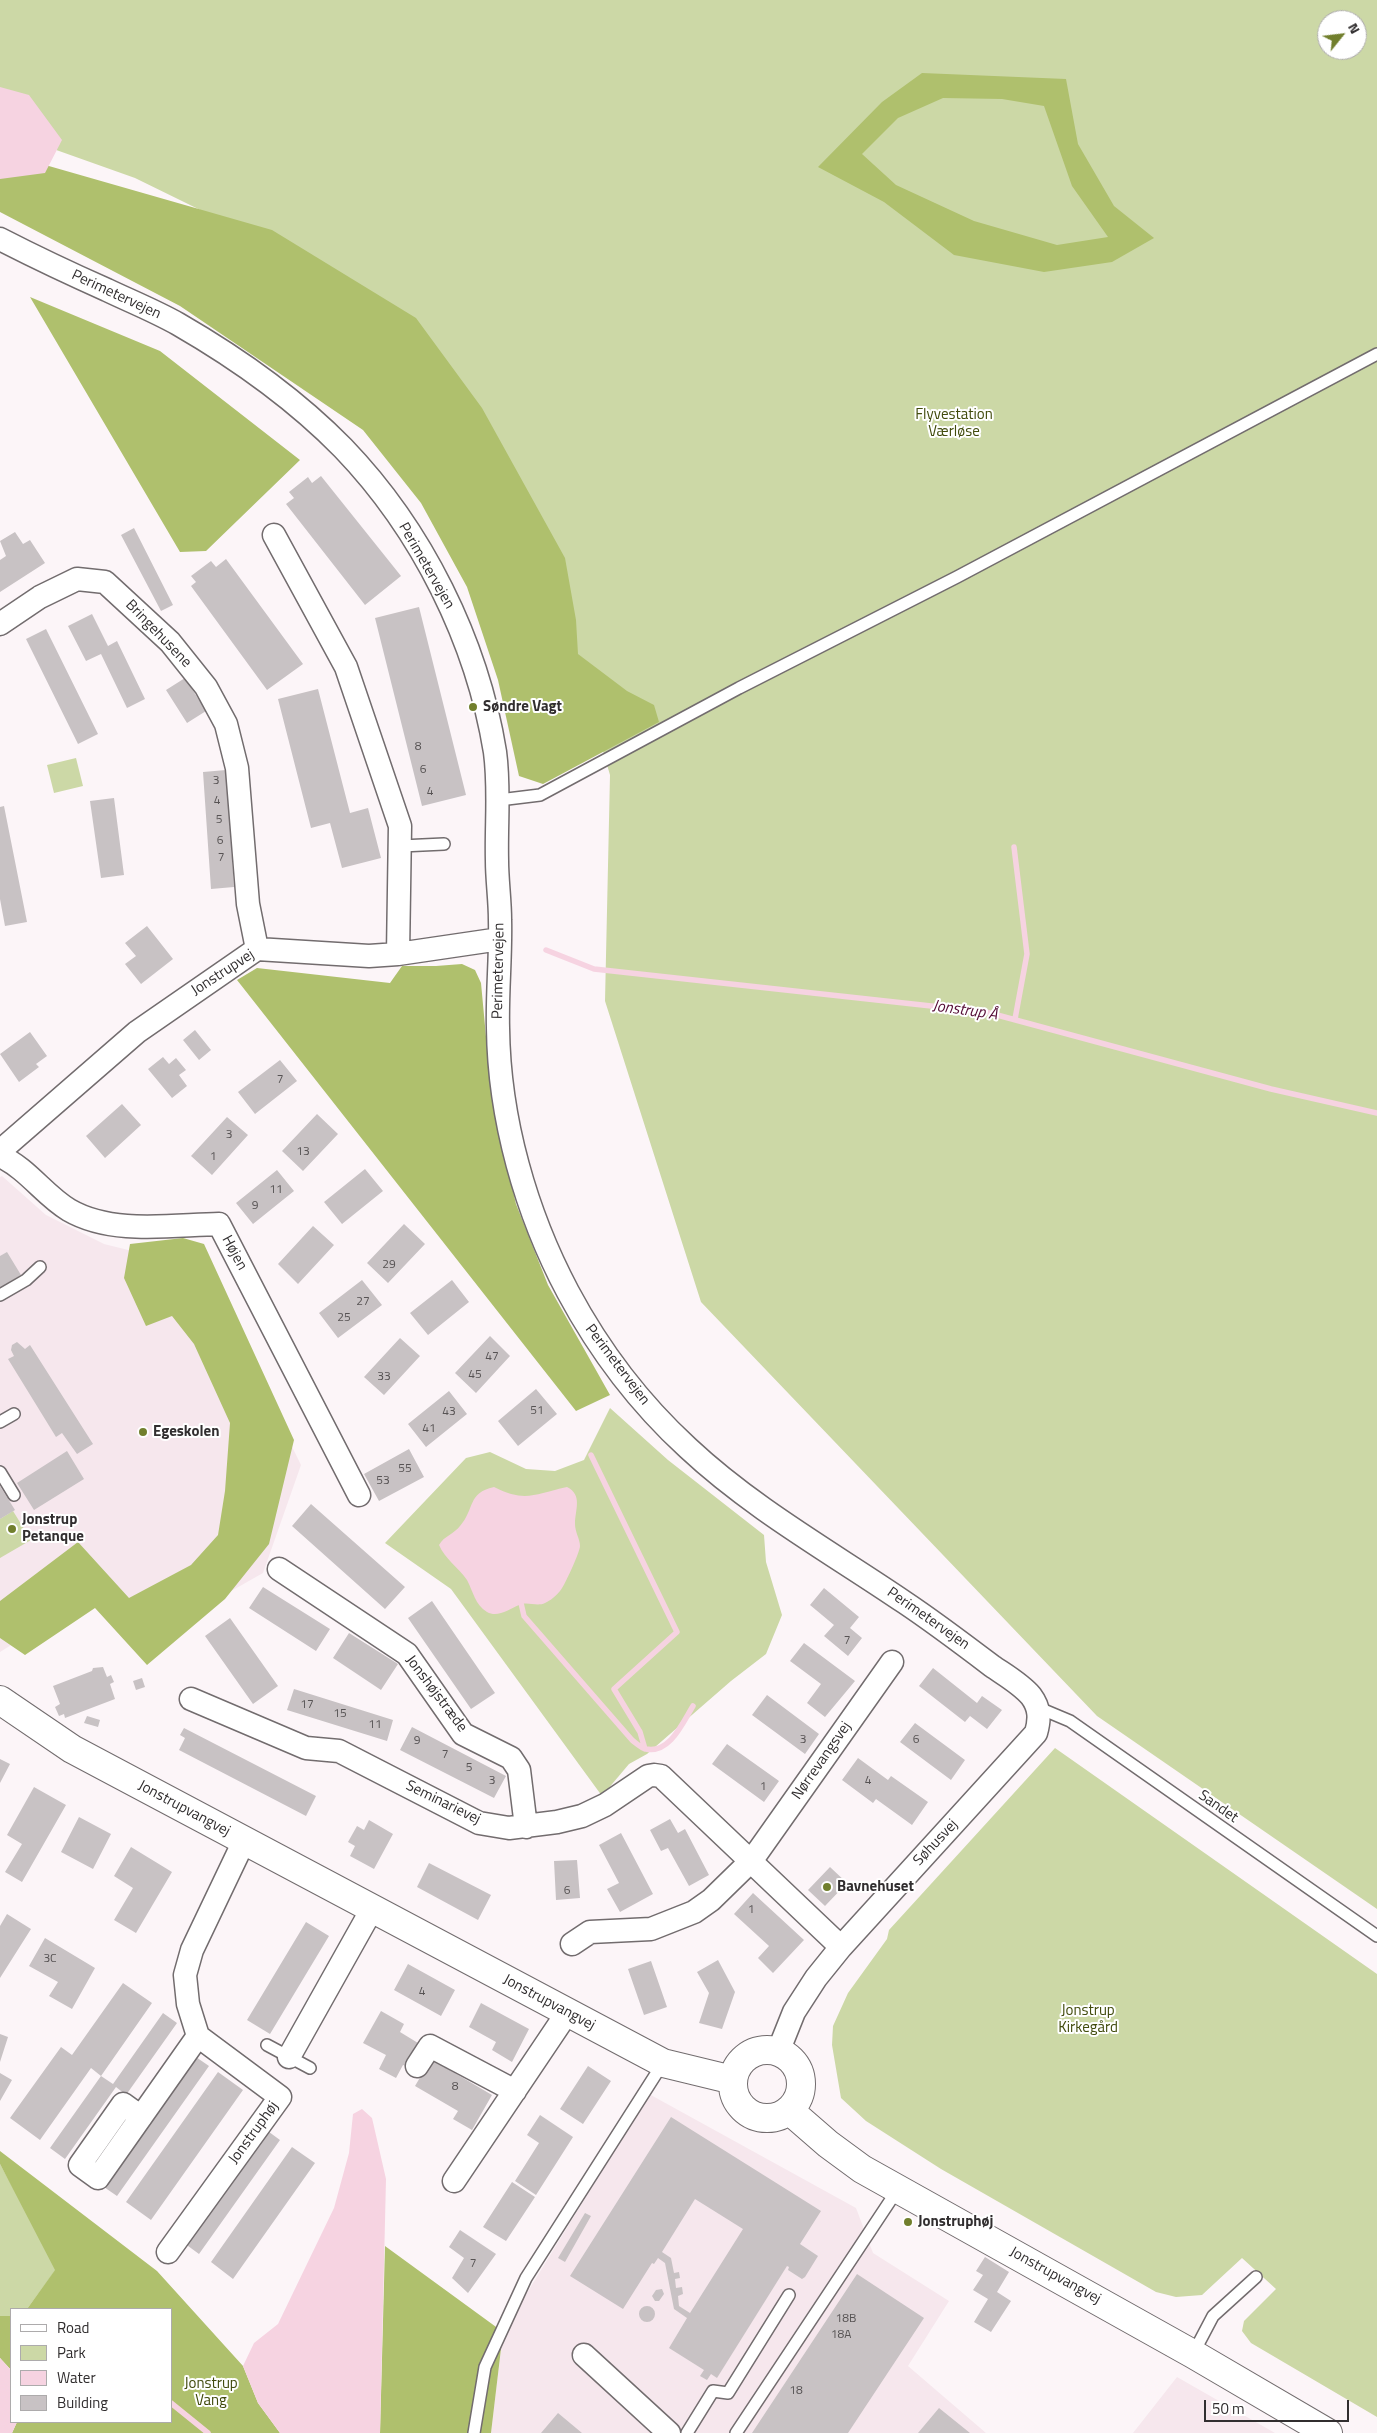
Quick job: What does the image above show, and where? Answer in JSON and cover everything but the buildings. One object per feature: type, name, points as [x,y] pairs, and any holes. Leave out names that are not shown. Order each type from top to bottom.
[{"type":"street","name":"Perimetervejen","points":[[0,239],[182,326],[240,362],[300,409],[344,449],[380,492],[408,532],[441,587],[463,636],[481,691],[493,745],[499,800],[496,854],[500,939],[498,1031],[506,1112],[524,1185],[549,1257],[582,1319],[622,1377],[689,1450],[750,1499],[934,1622],[1024,1689],[1039,1708]]},
{"type":"street","points":[[274,535],[346,667],[400,826],[398,954]]},
{"type":"street","name":"Bringehusene","points":[[0,624],[40,597],[77,579],[105,582],[170,642],[206,687],[226,724],[237,768],[248,904],[257,950]]},
{"type":"street","name":"Jonstrupvej","points":[[0,1151],[137,1032],[257,950],[369,956],[398,954],[500,939]]},
{"type":"street","name":"Højen","points":[[0,1156],[16,1163],[68,1209],[93,1220],[132,1226],[219,1224],[359,1495]]},
{"type":"street","name":"Jonshøjstræde","points":[[279,1569],[407,1654],[463,1734],[511,1758],[519,1770],[526,1827]]},
{"type":"street","name":"Nørrevangsvej","points":[[572,1944],[590,1932],[651,1929],[694,1912],[711,1900],[752,1860],[892,1662]]},
{"type":"street","name":"Seminarievej","points":[[192,1699],[306,1748],[339,1751],[479,1823],[509,1828],[526,1827],[582,1816],[605,1805],[648,1776],[661,1776],[752,1860],[841,1947]]},
{"type":"street","name":"Jonstrupvangvej","points":[[0,1700],[72,1749],[663,2063],[733,2080]]},
{"type":"street","name":"Søhusvej","points":[[778,2052],[794,2012],[816,1978],[841,1947],[1036,1733],[1039,1722],[1039,1708]]},
{"type":"street","points":[[141,2116],[198,2036],[188,2004],[185,1975],[192,1950],[244,1841]]},
{"type":"street","points":[[289,2057],[372,1909]]},
{"type":"street","points":[[454,2182],[567,2013]]},
{"type":"street","name":"Jonstruphøj","points":[[168,2252],[280,2097],[198,2036]]},
{"type":"street","points":[[417,2066],[430,2046],[515,2091]]},
{"type":"street","points":[[768,2050],[778,2052],[793,2062],[801,2078],[800,2096],[790,2111],[773,2118],[755,2116],[740,2106],[736,2098],[733,2080],[736,2070],[749,2055],[768,2050]]},
{"type":"street","name":"Jonstrupvangvej","points":[[790,2111],[828,2144],[862,2169],[1193,2354],[1328,2433]]},
{"type":"street","points":[[584,2354],[669,2433]]},
{"type":"lane","points":[[499,800],[540,795],[740,688],[957,577],[1377,354]]},
{"type":"lane","points":[[401,846],[444,844]]},
{"type":"lane","points":[[0,1295],[26,1280],[40,1267]]},
{"type":"lane","points":[[0,1422],[14,1414]]},
{"type":"lane","points":[[0,1472],[14,1494]]},
{"type":"lane","name":"Sandet","points":[[1039,1708],[1070,1721],[1377,1936]]},
{"type":"lane","points":[[267,2045],[310,2068]]},
{"type":"lane","points":[[474,2433],[485,2367],[526,2278],[663,2063]]},
{"type":"lane","points":[[736,2433],[899,2188]]},
{"type":"lane","points":[[1193,2354],[1213,2316],[1256,2277]]},
{"type":"lane","points":[[687,2433],[713,2391],[728,2393],[789,2295]]},
{"type":"shaded area","name":"Egeskolen","points":[[2,1176],[46,1215],[104,1244],[205,1269],[301,1465],[263,1573],[134,1646],[93,1594],[0,1652],[0,1177]]},
{"type":"shaded area","points":[[649,2094],[856,2208],[873,2253],[949,2301],[908,2366],[986,2433],[491,2433],[503,2332]]},
{"type":"shaded area","points":[[1177,2377],[1275,2433],[1133,2433]]},
{"type":"green space","name":"Flyvestation Værløse","points":[[0,0],[1377,0],[1377,1909],[1097,1716],[701,1302],[605,1001],[610,775],[596,727],[388,302],[135,178],[0,130]]},
{"type":"green space","points":[[922,73],[1066,79],[1078,144],[1114,206],[1154,238],[1112,262],[1044,272],[954,255],[884,202],[818,167],[882,102]],"holes":[[[943,98],[1002,99],[1044,106],[1072,186],[1108,237],[1057,245],[974,221],[896,185],[862,154],[898,118]]]},
{"type":"green space","points":[[0,152],[272,230],[416,318],[482,408],[565,558],[576,620],[578,654],[627,691],[654,705],[659,722],[543,784],[519,776],[498,680],[467,587],[421,503],[363,430],[180,306],[0,212]]},
{"type":"green space","points":[[30,297],[160,351],[300,460],[206,551],[180,552]]},
{"type":"green space","points":[[76,758],[83,786],[54,793],[47,765]]},
{"type":"green space","points":[[462,964],[475,970],[481,983],[492,1101],[516,1204],[548,1285],[610,1395],[576,1411],[237,980],[257,968],[390,983],[402,966]]},
{"type":"green space","points":[[183,1238],[204,1244],[294,1440],[269,1544],[225,1599],[147,1665],[95,1608],[25,1655],[0,1638],[0,1601],[78,1542],[129,1598],[191,1565],[218,1535],[225,1491],[230,1423],[194,1344],[172,1316],[146,1326],[124,1278],[130,1244]]},
{"type":"green space","points":[[610,1408],[668,1460],[764,1535],[766,1562],[782,1615],[766,1654],[731,1681],[647,1754],[629,1764],[602,1796],[451,1589],[385,1543],[466,1458],[490,1452],[526,1469],[555,1471],[584,1460]]},
{"type":"green space","name":"Jonstrup Petanque","points":[[13,1511],[31,1540],[0,1558],[0,1519]]},
{"type":"green space","name":"Jonstrup Kirkegård","points":[[1055,1748],[1377,1974],[1377,2417],[1251,2343],[1242,2331],[1244,2321],[1276,2289],[1242,2258],[1202,2295],[1176,2297],[1156,2292],[941,2169],[866,2121],[841,2098],[832,2045],[833,2026],[848,1993],[887,1939],[889,1930]]},
{"type":"green space","name":"Jonstrup Vang","points":[[0,2151],[157,2271],[243,2366],[258,2403],[280,2433],[12,2433],[17,2423],[172,2423],[172,2308],[28,2308],[55,2270],[0,2164]]},
{"type":"green space","points":[[0,2164],[57,2268],[28,2308],[10,2308],[10,2316],[0,2316]]},
{"type":"green space","points":[[385,2246],[503,2332],[491,2433],[380,2433]]},
{"type":"green space","points":[[0,2316],[10,2316],[10,2369],[0,2358]]},
{"type":"water","points":[[0,87],[29,95],[62,140],[45,173],[0,179]]},
{"type":"water","points":[[494,1487],[522,1496],[530,1496],[567,1487],[572,1490],[577,1499],[575,1524],[580,1546],[565,1583],[553,1598],[542,1604],[522,1604],[503,1612],[491,1614],[480,1606],[467,1580],[445,1555],[439,1545],[465,1520],[475,1497],[479,1493]]},
{"type":"water","points":[[362,2109],[372,2118],[386,2179],[380,2433],[280,2433],[258,2403],[243,2366],[254,2343],[278,2324],[334,2208],[349,2153],[353,2114]]},
{"type":"water","points":[[0,2358],[10,2369],[10,2423],[17,2423],[12,2433],[0,2433]]},
{"type":"waterway","points":[[1014,847],[1027,954],[1015,1019]]},
{"type":"waterway","name":"Jonstrup Å","points":[[546,950],[594,969],[986,1012],[1271,1089],[1377,1113]]},
{"type":"waterway","points":[[591,1455],[677,1632],[614,1689],[640,1732],[645,1749]]},
{"type":"waterway","points":[[521,1603],[524,1616],[640,1747],[654,1749],[662,1747],[669,1742],[693,1706]]},
{"type":"waterway","points":[[172,2404],[208,2433]]},
{"type":"place","name":"Søndre Vagt","points":[[473,707]]},
{"type":"place","name":"Egeskolen","points":[[143,1432]]},
{"type":"place","name":"Jonstrup Petanque","points":[[12,1529]]},
{"type":"place","name":"Bavnehuset","points":[[827,1887]]},
{"type":"place","name":"Jonstruphøj","points":[[908,2222]]}]
